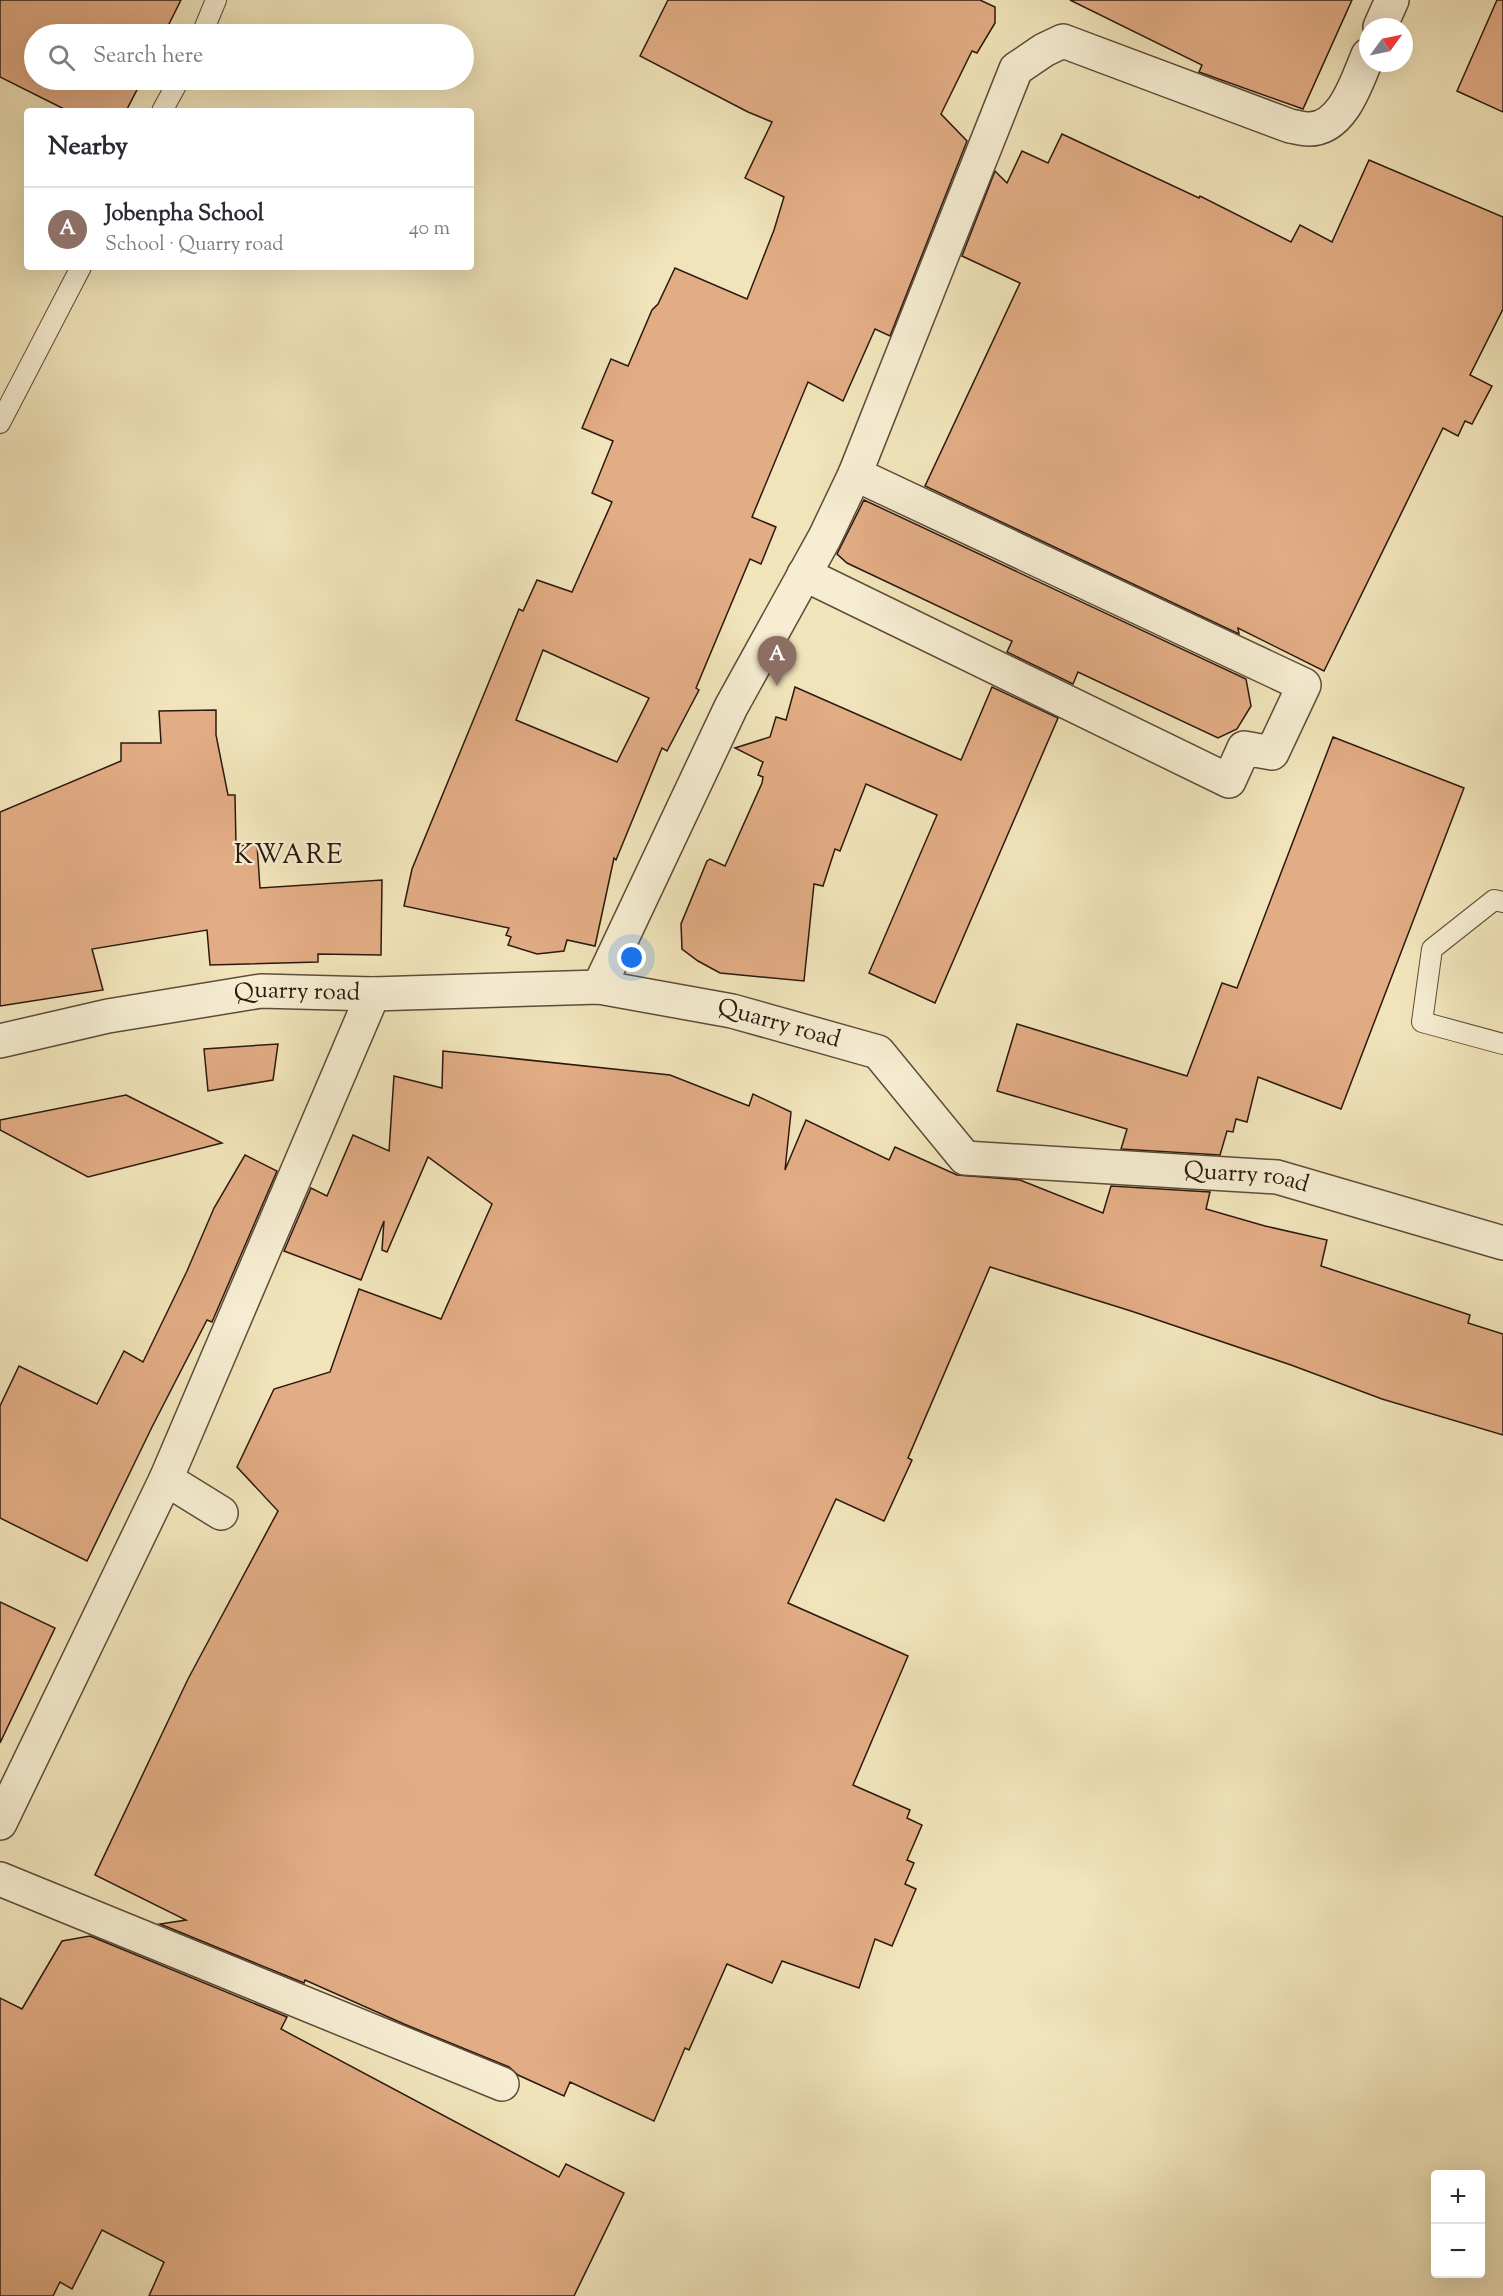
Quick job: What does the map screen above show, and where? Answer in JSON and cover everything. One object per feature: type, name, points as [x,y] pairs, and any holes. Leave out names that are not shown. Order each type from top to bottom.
[{"type":"street","points":[[1384,18],[1392,0]]},
{"type":"street","points":[[599,987],[731,707],[825,537],[855,474],[1016,69],[1044,50],[1063,41],[1290,126],[1311,129],[1336,119],[1348,100],[1360,72]]},
{"type":"street","points":[[804,574],[1229,781],[1245,748],[1272,753],[1304,685],[855,474]]},
{"type":"street","name":"Quarry road","points":[[0,1041],[108,1016],[261,991],[373,994],[599,987],[732,1011],[878,1052],[965,1158],[1277,1177],[1503,1243]]},
{"type":"street","points":[[0,1823],[166,1479],[373,994]]},
{"type":"street","points":[[166,1479],[221,1513]]},
{"type":"street","points":[[0,1879],[502,2084]]},
{"type":"lane","points":[[206,24],[216,0]]},
{"type":"lane","points":[[164,108],[173,90]]},
{"type":"lane","points":[[0,423],[79,270]]},
{"type":"lane","points":[[1503,902],[1494,900],[1432,949],[1422,1022],[1503,1044]]},
{"type":"building","points":[[0,0],[181,0],[169,24],[24,24],[24,89],[0,77]]},
{"type":"building","points":[[668,0],[980,0],[995,7],[995,23],[977,53],[972,51],[941,114],[967,141],[890,336],[875,329],[843,401],[808,382],[752,517],[776,527],[761,564],[750,559],[696,688],[699,690],[667,751],[662,748],[616,860],[614,858],[595,946],[567,940],[564,951],[537,954],[508,945],[511,937],[506,935],[509,928],[404,906],[412,869],[519,609],[523,611],[537,580],[572,592],[612,502],[592,493],[613,441],[582,428],[611,359],[628,366],[652,310],[658,304],[675,268],[747,299],[774,230],[784,197],[745,178],[772,122],[640,56]],"holes":[[[543,650],[649,698],[617,762],[516,720]]]},
{"type":"building","points":[[1070,0],[1352,0],[1303,109],[1199,72],[1202,65]]},
{"type":"building","points":[[1497,0],[1503,0],[1503,112],[1457,91]]},
{"type":"building","points":[[26,90],[137,90],[128,108],[62,108]]},
{"type":"building","points":[[1062,134],[1199,198],[1200,196],[1291,242],[1300,225],[1332,242],[1369,160],[1503,217],[1503,309],[1470,375],[1492,386],[1472,424],[1465,421],[1458,436],[1443,428],[1324,671],[1238,628],[1239,634],[925,486],[1020,283],[962,256],[995,171],[1007,183],[1022,151],[1048,163]]},
{"type":"building","points":[[864,500],[1246,679],[1251,706],[1237,729],[1218,738],[1078,672],[1073,684],[1007,652],[1012,641],[847,563],[837,554]]},
{"type":"building","points":[[795,687],[961,760],[992,687],[1058,718],[935,1003],[869,973],[937,815],[866,784],[840,851],[835,849],[823,886],[814,884],[804,981],[720,973],[682,949],[681,924],[707,861],[710,859],[725,866],[762,783],[763,777],[758,775],[763,762],[735,748],[770,737],[776,717],[786,720]]},
{"type":"building","points":[[216,710],[216,735],[228,795],[235,795],[236,846],[257,844],[260,888],[382,880],[381,955],[318,954],[318,962],[210,965],[207,930],[92,949],[103,990],[0,1006],[0,812],[121,761],[121,743],[161,743],[159,711]]},
{"type":"building","points":[[1333,737],[1464,788],[1341,1109],[1258,1077],[1247,1122],[1236,1119],[1233,1132],[1227,1131],[1220,1155],[1121,1149],[1127,1129],[997,1091],[1017,1024],[1187,1076],[1222,983],[1237,988]]},
{"type":"building","points":[[278,1044],[273,1080],[208,1091],[204,1049]]},
{"type":"building","points":[[443,1051],[670,1075],[749,1106],[753,1094],[791,1112],[785,1170],[806,1120],[889,1160],[895,1147],[957,1175],[1020,1180],[1103,1213],[1111,1186],[1210,1192],[1206,1209],[1265,1226],[1327,1240],[1321,1266],[1470,1315],[1468,1323],[1503,1334],[1503,1435],[1382,1399],[1291,1365],[1131,1311],[990,1267],[908,1458],[912,1460],[884,1521],[836,1499],[788,1603],[908,1656],[853,1785],[910,1810],[907,1818],[922,1825],[907,1860],[914,1863],[905,1884],[916,1889],[892,1946],[875,1939],[859,1988],[782,1961],[772,1983],[727,1964],[689,2050],[685,2048],[654,2121],[570,2082],[564,2096],[518,2075],[509,2067],[305,1980],[304,1983],[160,1924],[186,1920],[95,1875],[188,1679],[278,1511],[237,1467],[274,1389],[330,1372],[359,1289],[441,1319],[492,1204],[428,1157],[387,1252],[382,1250],[384,1221],[361,1280],[284,1251],[311,1188],[327,1196],[353,1135],[389,1151],[394,1076],[442,1088]]},
{"type":"building","points":[[126,1095],[222,1143],[88,1177],[0,1130],[0,1120]]},
{"type":"building","points":[[245,1155],[277,1171],[212,1322],[207,1320],[87,1561],[0,1518],[0,1406],[19,1366],[97,1404],[124,1351],[143,1362],[187,1271],[214,1208]]},
{"type":"building","points":[[0,1602],[55,1628],[0,1743]]},
{"type":"building","points":[[90,1936],[287,2017],[281,2029],[559,2177],[566,2164],[624,2193],[574,2296],[149,2296],[164,2262],[102,2230],[72,2289],[60,2282],[53,2296],[0,2296],[0,1998],[22,2009],[62,1941]]},
{"type":"place","name":"Jobenpha School","points":[[777,686]]},
{"type":"district","name":"KWARE","points":[[289,856]]}]
